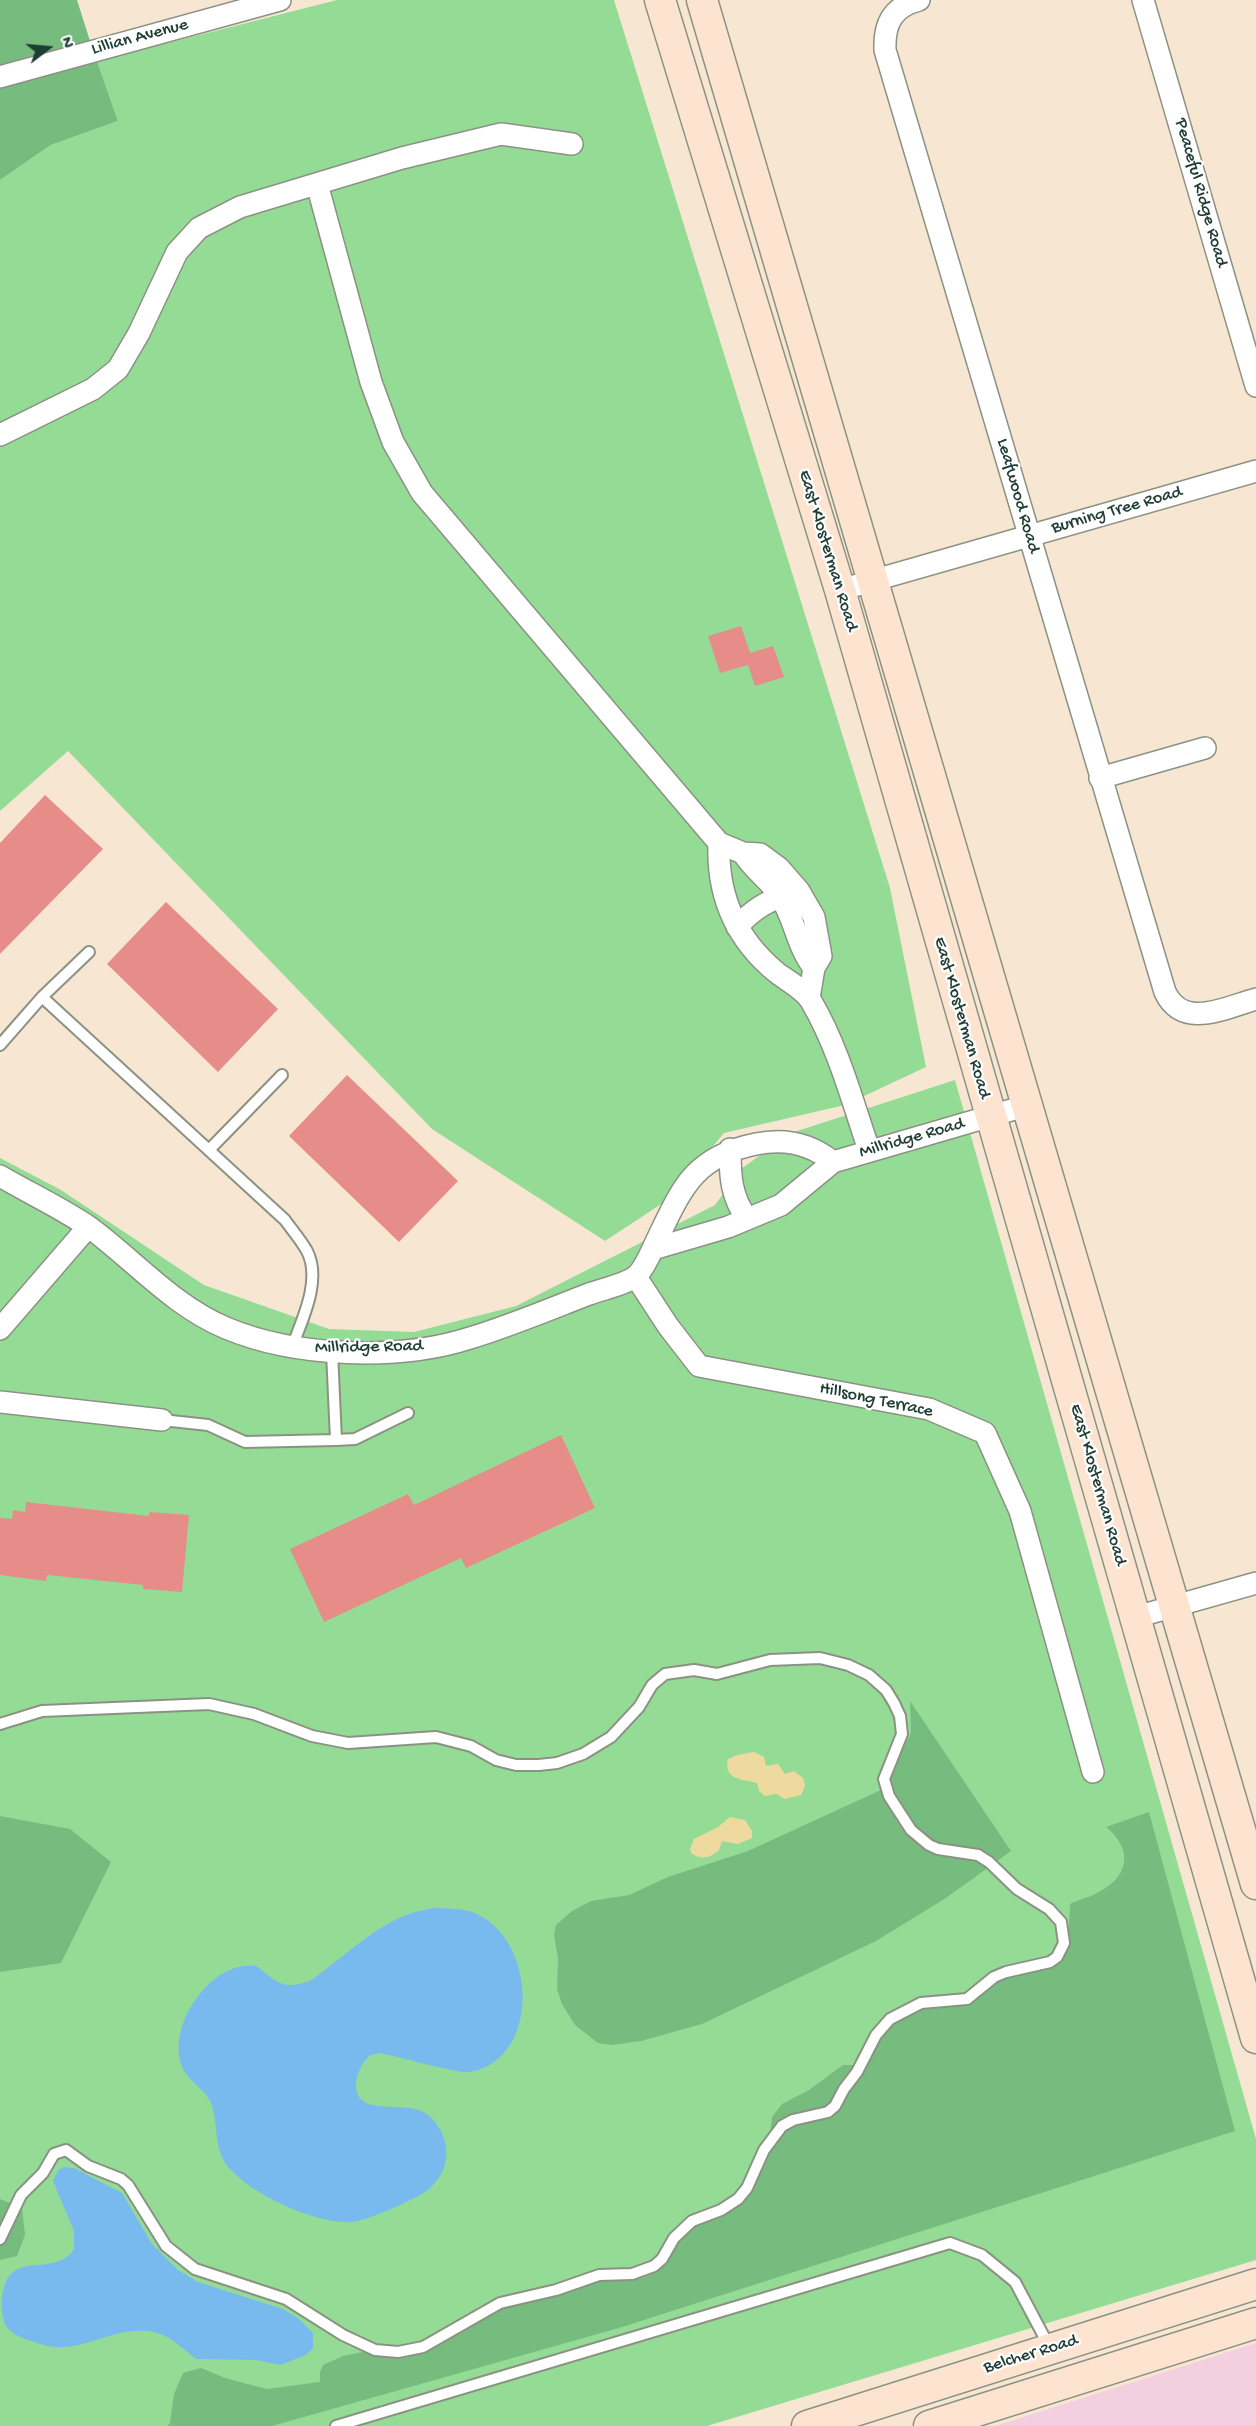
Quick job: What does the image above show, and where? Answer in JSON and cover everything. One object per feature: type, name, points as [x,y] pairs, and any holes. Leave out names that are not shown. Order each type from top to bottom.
[{"type":"main road","name":"East Klosterman Road","points":[[660,0],[840,590],[1256,2038]]},
{"type":"main road","name":"East Klosterman Road","points":[[702,0],[874,580],[1025,1106],[1256,1884]]},
{"type":"main road","name":"Belcher Road","points":[[807,2426],[1256,2284]]},
{"type":"main road","name":"Belcher Road","points":[[929,2426],[1256,2323]]},
{"type":"street","name":"Lillian Avenue","points":[[0,77],[280,0]]},
{"type":"street","name":"Peaceful Ridge Road","points":[[1143,0],[1256,386]]},
{"type":"street","name":"Leafwood Road","points":[[912,2],[895,11],[885,36],[885,50],[1165,992],[1175,1009],[1192,1014],[1256,999]]},
{"type":"street","points":[[0,435],[93,389],[118,369],[139,333],[177,252],[199,228],[240,207],[501,134],[572,144]]},
{"type":"street","points":[[317,184],[371,382],[393,442],[422,493],[719,843],[743,853],[760,854],[779,868],[790,894],[814,918],[820,956],[814,968],[810,998]]},
{"type":"street","name":"Burning Tree Road","points":[[840,590],[1256,471]]},
{"type":"street","points":[[1100,778],[1205,748]]},
{"type":"street","points":[[719,843],[718,872],[727,909],[745,940],[773,970],[810,998],[834,1047],[869,1150]]},
{"type":"street","points":[[737,927],[765,902],[790,894]]},
{"type":"street","name":"Millridge Road","points":[[653,1250],[747,1219],[781,1205],[833,1161],[1025,1106]]},
{"type":"street","points":[[636,1277],[653,1250],[682,1188],[702,1167],[730,1149],[776,1140],[816,1148],[833,1161]]},
{"type":"street","points":[[730,1149],[730,1185],[736,1204],[747,1219]]},
{"type":"street","name":"Millridge Road","points":[[0,1176],[88,1227],[188,1307],[226,1328],[292,1347],[332,1352],[436,1347],[470,1339],[636,1277]]},
{"type":"street","points":[[0,1329],[88,1227]]},
{"type":"street","name":"Hillsong Terrace","points":[[636,1277],[668,1326],[699,1366],[929,1409],[985,1434],[1020,1511],[1093,1772]]},
{"type":"street","points":[[0,1402],[162,1420]]},
{"type":"street","points":[[1136,1617],[1256,1583]]},
{"type":"lane","points":[[0,1045],[42,997],[89,952]]},
{"type":"lane","points":[[42,997],[285,1220],[308,1252],[311,1269],[310,1299],[292,1347]]},
{"type":"lane","points":[[209,1150],[282,1075]]},
{"type":"lane","points":[[332,1352],[336,1440]]},
{"type":"lane","points":[[162,1420],[208,1425],[245,1442],[336,1440],[356,1439],[408,1413]]},
{"type":"lane","points":[[0,1724],[42,1711],[209,1704],[254,1714],[312,1736],[348,1743],[436,1737],[471,1746],[495,1760],[516,1765],[539,1765],[557,1763],[583,1754],[611,1737],[639,1707],[652,1685],[665,1674],[694,1670],[717,1674],[770,1660],[820,1658],[848,1665],[869,1675],[886,1690],[894,1703],[900,1716],[902,1734],[884,1779],[889,1796],[911,1830],[929,1845],[938,1849],[973,1853],[989,1862],[1017,1889],[1057,1915],[1064,1937],[1060,1952],[1050,1962],[1006,1971],[994,1977],[967,1999],[921,2003],[890,2019],[876,2035],[857,2072],[835,2106],[828,2112],[792,2120],[782,2126],[764,2150],[747,2188],[738,2199],[721,2210],[692,2221],[674,2238],[662,2259],[654,2266],[632,2274],[599,2275],[556,2290],[500,2303],[423,2347],[398,2352],[375,2350],[343,2336],[285,2299],[195,2269],[166,2246],[128,2185],[121,2179],[88,2166],[66,2150],[54,2154],[43,2173],[21,2194],[0,2238]]},
{"type":"lane","points":[[336,2426],[950,2243],[982,2255],[1016,2282],[1051,2349]]},
{"type":"shaded area","points":[[1256,2343],[1256,2426],[995,2426]]},
{"type":"green space","points":[[0,0],[77,0],[90,41],[0,66]]},
{"type":"green space","points":[[337,0],[614,0],[890,888],[926,1067],[845,1105],[724,1133],[669,1199],[605,1241],[432,1129],[68,751],[0,811],[0,180],[51,145],[118,121],[97,61]]},
{"type":"green space","points":[[97,61],[118,121],[51,145],[0,180],[0,88]]},
{"type":"green space","points":[[955,1080],[1256,2139],[1256,2260],[707,2426],[0,2426],[0,1158],[61,1190],[204,1285],[329,1329],[414,1332],[516,1306],[715,1205],[741,1169],[791,1133]]},
{"type":"green space","points":[[910,1701],[1011,1851],[946,1898],[876,1941],[702,2024],[641,2041],[612,2045],[598,2043],[575,2025],[562,2004],[557,1989],[558,1958],[554,1935],[556,1925],[572,1911],[591,1901],[629,1895],[668,1877],[748,1851],[883,1789],[911,1733]]},
{"type":"green space","points":[[1149,1812],[1235,2131],[619,2328],[272,2426],[167,2426],[170,2423],[174,2394],[183,2373],[201,2368],[225,2378],[267,2389],[320,2382],[323,2365],[343,2356],[362,2352],[393,2357],[423,2351],[437,2346],[501,2308],[590,2282],[642,2278],[652,2274],[669,2260],[677,2243],[695,2224],[732,2211],[741,2204],[757,2180],[769,2143],[772,2117],[782,2104],[809,2090],[843,2065],[855,2065],[892,2025],[919,2008],[963,2005],[978,1998],[998,1981],[1019,1973],[1050,1966],[1068,1942],[1070,1904],[1108,1887],[1121,1871],[1124,1854],[1121,1845],[1106,1827]]},
{"type":"green space","points":[[0,1816],[70,1829],[111,1862],[61,1963],[0,1972]]},
{"type":"green space","points":[[0,2199],[22,2208],[25,2235],[17,2256],[0,2260]]},
{"type":"sand","points":[[754,1752],[764,1757],[766,1766],[778,1764],[785,1774],[794,1771],[803,1778],[805,1786],[801,1795],[785,1799],[776,1794],[765,1796],[759,1791],[757,1783],[731,1775],[727,1766],[728,1759]]},
{"type":"sand","points":[[730,1817],[745,1820],[752,1831],[752,1838],[738,1844],[722,1841],[719,1850],[706,1857],[692,1854],[690,1849],[694,1839],[718,1827]]},
{"type":"water","points":[[436,1908],[472,1912],[497,1928],[511,1949],[520,1973],[523,1999],[519,2024],[509,2046],[493,2063],[470,2072],[463,2072],[380,2053],[370,2055],[361,2068],[356,2090],[365,2102],[373,2105],[415,2109],[429,2116],[436,2123],[443,2134],[446,2148],[445,2164],[438,2179],[430,2188],[405,2203],[352,2222],[319,2218],[300,2212],[281,2204],[247,2184],[224,2161],[219,2147],[211,2103],[183,2070],[181,2064],[179,2048],[181,2031],[187,2013],[197,1997],[224,1973],[240,1967],[256,1966],[286,1985],[310,1981],[384,1926],[418,1911]]},
{"type":"water","points":[[64,2167],[74,2168],[122,2193],[152,2244],[178,2270],[198,2282],[283,2309],[299,2319],[313,2333],[313,2348],[306,2355],[280,2365],[256,2360],[197,2359],[174,2341],[146,2331],[131,2331],[64,2347],[34,2342],[12,2332],[6,2326],[2,2310],[2,2297],[7,2279],[21,2268],[59,2261],[67,2257],[74,2249],[74,2231],[53,2181],[58,2170]]},
{"type":"building","points":[[741,626],[750,653],[773,646],[784,677],[755,686],[748,665],[720,673],[708,636]]},
{"type":"building","points":[[45,795],[103,849],[0,954],[0,843]]},
{"type":"building","points":[[166,902],[278,1009],[218,1072],[107,964]]},
{"type":"building","points":[[347,1075],[458,1181],[399,1242],[289,1136]]},
{"type":"building","points":[[561,1435],[595,1508],[466,1568],[461,1558],[324,1622],[290,1549],[408,1494],[414,1505]]},
{"type":"building","points":[[26,1502],[148,1516],[150,1512],[189,1515],[182,1592],[143,1589],[143,1585],[47,1575],[46,1581],[0,1575],[0,1518],[12,1519],[13,1510],[25,1512]]}]
